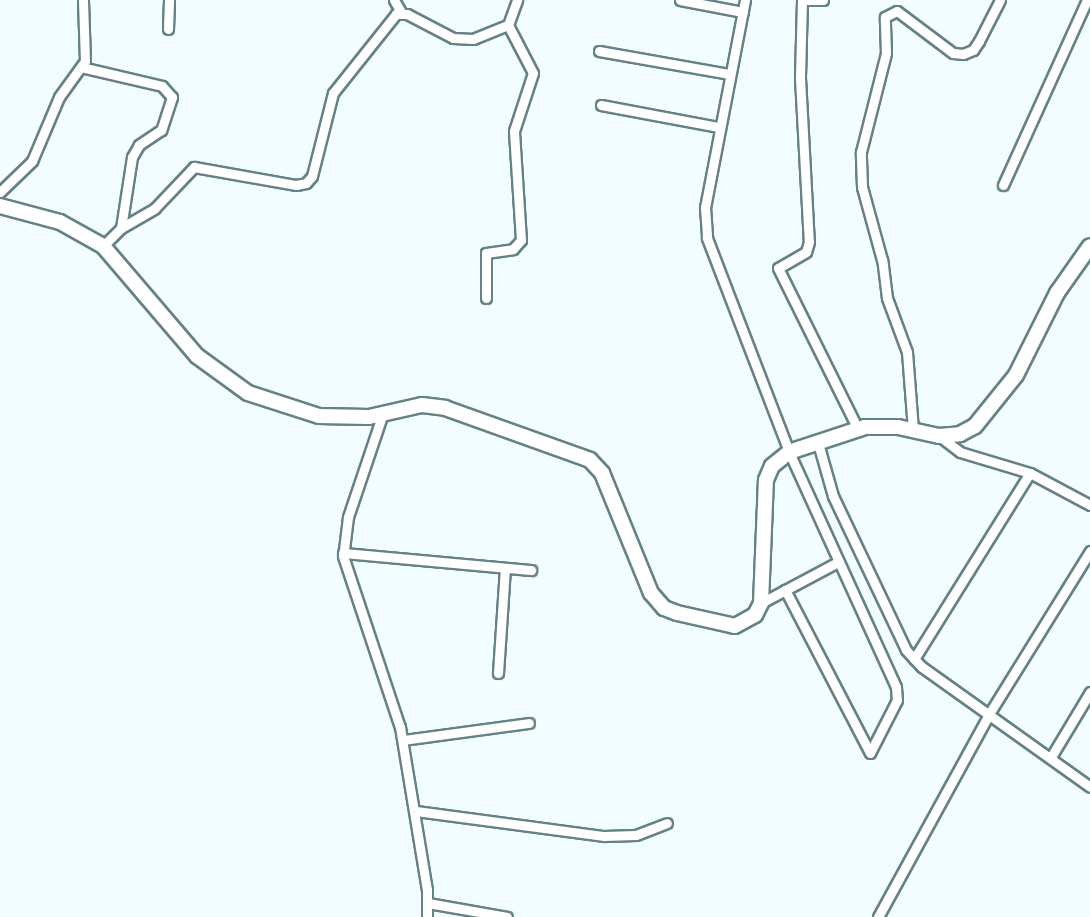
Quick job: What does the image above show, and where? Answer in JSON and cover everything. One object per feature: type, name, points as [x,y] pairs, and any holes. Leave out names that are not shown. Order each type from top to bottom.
[{"type":"street","points":[[0,192],[32,161],[59,97],[81,67],[87,53],[83,0]]},
{"type":"street","points":[[168,29],[169,0]]},
{"type":"street","points":[[394,0],[401,12],[462,39],[473,39],[508,24],[517,0]]},
{"type":"street","points":[[680,0],[743,12]]},
{"type":"street","points":[[745,0],[705,207],[707,238],[836,563],[898,694],[870,753],[785,590]]},
{"type":"street","points":[[802,0],[800,78],[809,242],[806,252],[778,268],[858,429]]},
{"type":"street","points":[[808,0],[823,0]]},
{"type":"street","points":[[913,430],[907,352],[887,298],[861,177],[865,130],[886,53],[885,17],[897,11],[953,53],[963,54],[973,50],[1000,0]]},
{"type":"street","points":[[1003,185],[1087,0]]},
{"type":"street","points":[[103,246],[121,228],[155,208],[194,166],[296,185],[306,183],[312,176],[333,93],[390,19],[401,12]]},
{"type":"street","points":[[486,298],[486,253],[513,249],[521,240],[514,131],[533,73],[508,24]]},
{"type":"street","points":[[599,51],[730,74]]},
{"type":"street","points":[[81,67],[162,86],[172,97],[161,130],[139,145],[132,157],[121,228]]},
{"type":"street","points":[[602,105],[719,127]]},
{"type":"street","points":[[0,206],[60,222],[103,246],[197,356],[248,393],[319,416],[382,416],[422,405],[445,408],[590,460],[603,473],[647,585],[664,608],[735,626],[755,615],[761,603],[766,480],[772,466],[792,451],[876,425],[939,436],[960,434],[975,426],[1001,395],[1029,352],[1057,293],[1090,246]]},
{"type":"street","points":[[382,416],[348,517],[343,553],[359,612],[393,699],[403,740],[416,811],[428,903],[427,917]]},
{"type":"street","points":[[939,436],[960,452],[1030,473],[1090,505]]},
{"type":"street","points":[[815,444],[833,496],[899,639],[914,659],[1090,787]]},
{"type":"street","points":[[914,659],[1030,473]]},
{"type":"street","points":[[878,917],[990,714],[1090,551]]},
{"type":"street","points":[[343,553],[531,570]]},
{"type":"street","points":[[761,603],[836,563]]},
{"type":"street","points":[[498,673],[505,568]]},
{"type":"street","points":[[1051,757],[1090,693]]},
{"type":"street","points":[[403,740],[529,723]]},
{"type":"street","points":[[416,811],[604,836],[636,835],[667,823]]},
{"type":"street","points":[[428,903],[507,917]]}]
